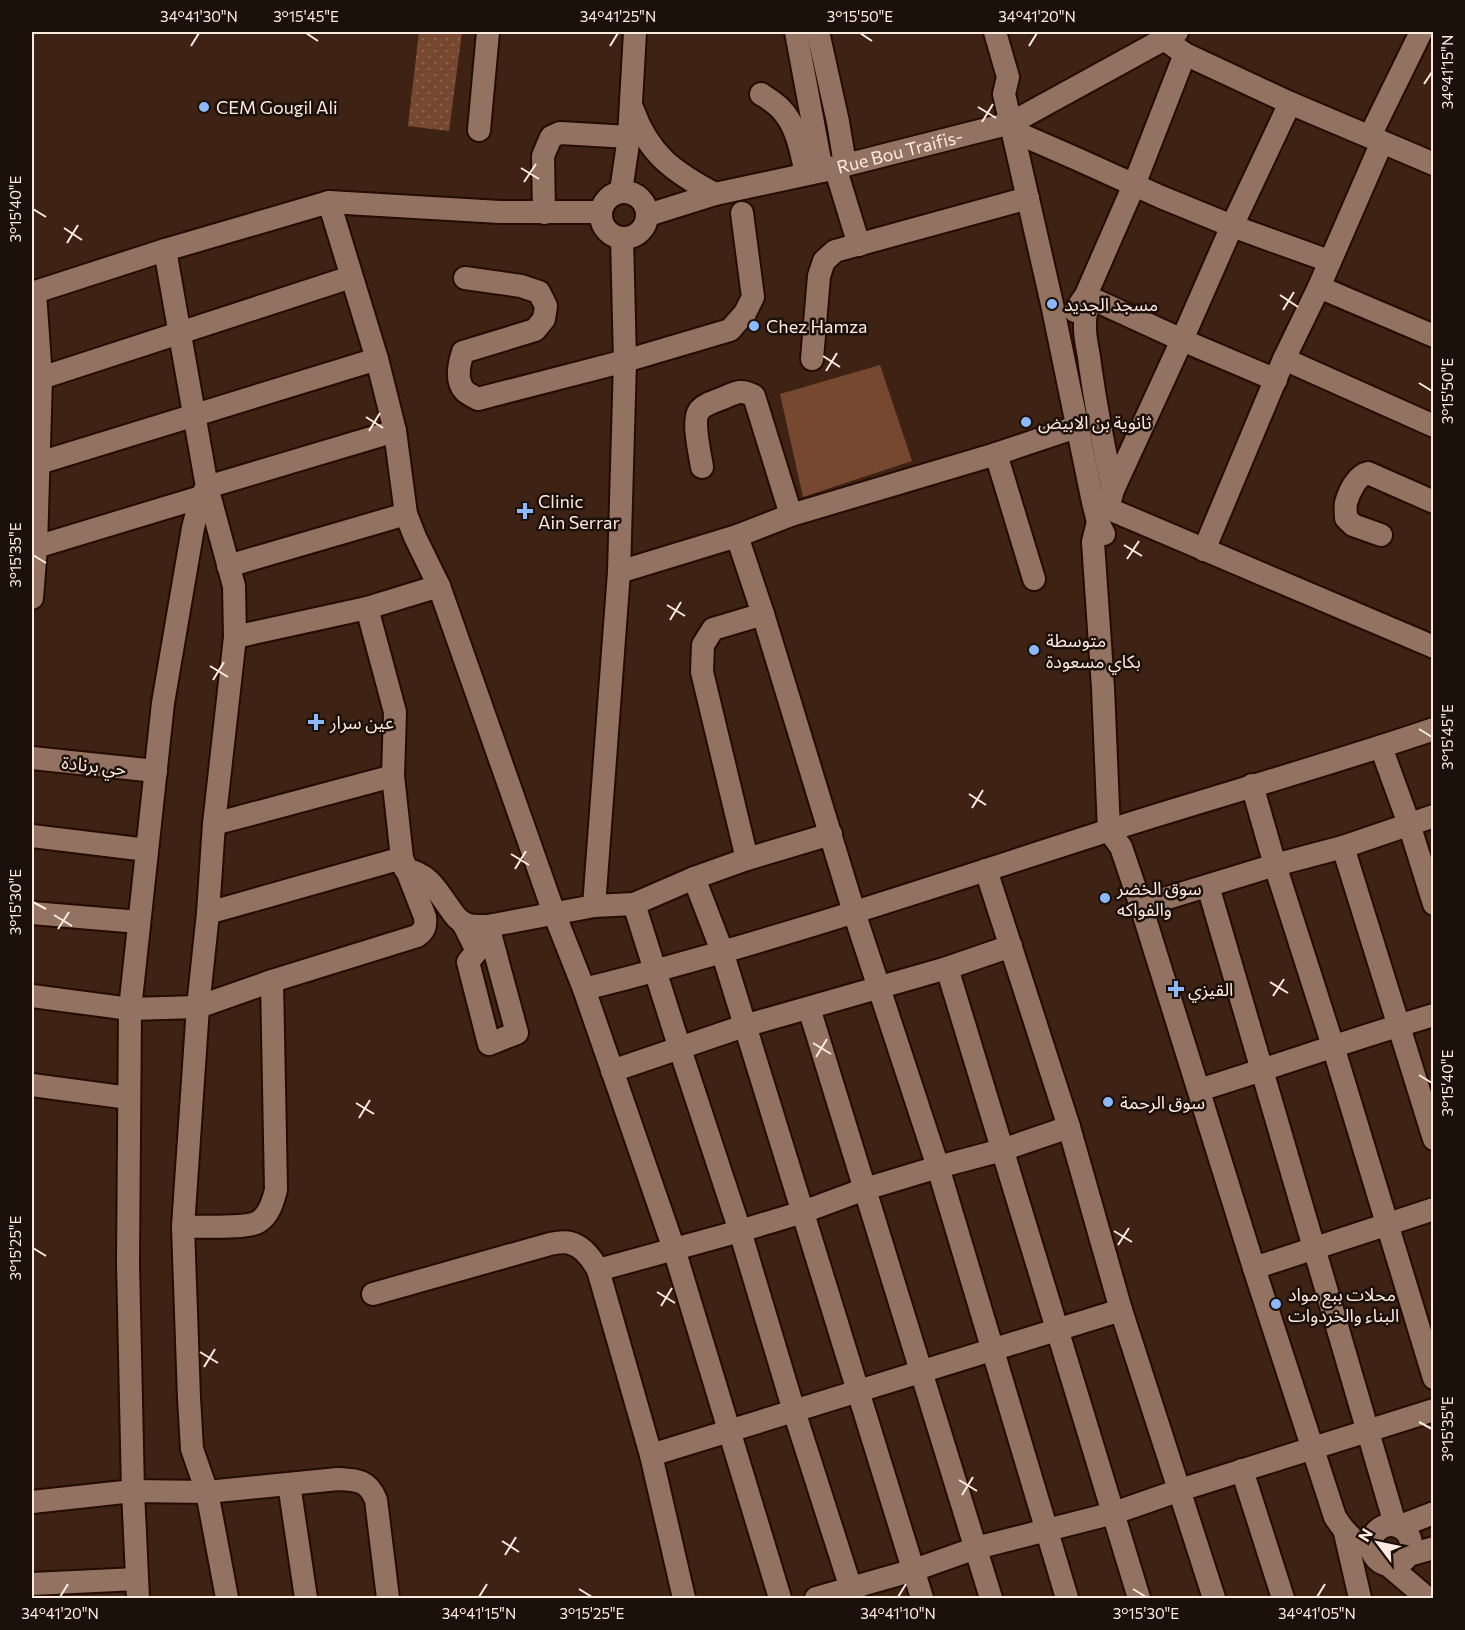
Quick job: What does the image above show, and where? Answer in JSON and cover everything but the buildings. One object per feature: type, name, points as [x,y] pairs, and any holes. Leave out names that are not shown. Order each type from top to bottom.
[{"type":"street","points":[[479,130],[488,32]]},
{"type":"street","points":[[621,191],[632,105],[635,32]]},
{"type":"street","points":[[796,32],[827,169],[859,245]]},
{"type":"street","points":[[818,32],[838,122],[827,169]]},
{"type":"street","points":[[980,32],[993,83],[1004,94]]},
{"type":"street","points":[[996,32],[1008,77],[1004,94],[1056,325],[1076,427],[1103,506],[1434,647]]},
{"type":"street","points":[[1204,550],[1280,370],[1319,287],[1376,139],[1421,32]]},
{"type":"street","points":[[1167,34],[1185,54],[1290,104],[1434,164]]},
{"type":"street","name":"Rue Bou Traifis-","points":[[648,215],[715,194],[1012,127],[1167,34]]},
{"type":"street","points":[[1056,325],[1074,311],[1086,296],[1134,185],[1185,54]]},
{"type":"street","points":[[760,94],[779,107],[789,120],[798,139],[827,169]]},
{"type":"street","points":[[1103,506],[1290,104]]},
{"type":"street","points":[[632,105],[640,128],[650,146],[688,180],[715,194]]},
{"type":"street","points":[[1012,127],[1134,185],[1232,226],[1329,261]]},
{"type":"street","points":[[544,213],[543,156],[551,137],[560,133],[629,137]]},
{"type":"street","points":[[621,191],[636,195],[642,200],[648,215],[646,223],[637,235],[622,238],[609,233],[601,220],[600,212],[607,198],[621,191]]},
{"type":"street","points":[[812,359],[819,276],[824,261],[835,251],[1028,198]]},
{"type":"street","points":[[32,598],[36,547],[41,378],[33,293],[165,250],[329,202],[500,212],[600,212]]},
{"type":"street","points":[[329,202],[377,360],[395,431],[406,514],[439,586],[554,913],[584,989],[674,1249],[780,1599]]},
{"type":"street","points":[[465,278],[521,286],[539,292],[546,306],[544,319],[535,330],[463,352],[459,364],[459,378],[464,390],[478,399],[625,362],[730,330],[745,313],[753,297],[742,213]]},
{"type":"street","points":[[594,906],[619,572],[625,362],[622,238]]},
{"type":"street","points":[[165,250],[194,415],[204,492],[234,586],[236,638],[213,824],[183,1227],[192,1449],[207,1492],[227,1599]]},
{"type":"street","points":[[41,378],[351,277]]},
{"type":"street","points":[[1319,287],[1434,336]]},
{"type":"street","points":[[1360,1599],[1345,1533],[1335,1517],[1312,1449],[1118,835],[1118,684],[1094,393],[1085,326],[1086,313],[1090,304],[1097,301],[1182,340],[1280,370],[1434,426]]},
{"type":"street","points":[[39,463],[377,360]]},
{"type":"street","points":[[702,467],[695,419],[699,409],[737,392],[746,392],[754,396],[791,515]]},
{"type":"street","points":[[619,572],[737,536],[791,515],[996,454],[1076,427]]},
{"type":"street","points":[[36,547],[395,431]]},
{"type":"street","points":[[996,454],[1034,579]]},
{"type":"street","points":[[1381,535],[1353,525],[1346,518],[1345,505],[1358,478],[1365,473],[1434,502]]},
{"type":"street","points":[[32,1584],[77,1590],[137,1589],[128,1264],[130,1009],[163,704],[193,528],[204,492]]},
{"type":"street","points":[[228,566],[406,514]]},
{"type":"street","points":[[737,536],[854,912],[938,1167],[1067,1599]]},
{"type":"street","points":[[236,638],[367,608],[439,586]]},
{"type":"street","points":[[32,996],[130,1009],[198,1006],[417,936],[423,932],[426,926],[425,917],[404,864],[393,776],[395,712],[367,608]]},
{"type":"street","points":[[747,859],[702,672],[703,645],[713,629],[763,614]]},
{"type":"street","points":[[584,989],[656,971],[986,870],[1118,835],[1252,786],[1434,729]]},
{"type":"street","points":[[1382,747],[1434,904]]},
{"type":"street","name":"حي برنادة","points":[[32,758],[156,771]]},
{"type":"street","points":[[213,824],[393,776]]},
{"type":"street","points":[[1252,786],[1434,1378]]},
{"type":"street","points":[[1141,906],[1343,847],[1434,816]]},
{"type":"street","points":[[208,913],[404,864],[425,876],[455,916],[463,922],[488,926],[594,906],[634,904],[694,878],[747,859],[831,834]]},
{"type":"street","points":[[32,836],[147,850]]},
{"type":"street","points":[[1343,847],[1434,1139]]},
{"type":"street","points":[[986,870],[1069,1127],[1121,1310],[1214,1599]]},
{"type":"street","points":[[694,878],[722,951],[922,1599]]},
{"type":"street","points":[[1208,885],[1368,1432],[1397,1525],[1406,1530],[1412,1542],[1393,1557]]},
{"type":"street","points":[[634,904],[853,1593]]},
{"type":"street","points":[[32,913],[139,922]]},
{"type":"street","points":[[463,922],[477,951],[468,962],[489,1044],[517,1033],[488,926]]},
{"type":"street","points":[[612,1071],[744,1026],[947,968],[1011,946]]},
{"type":"street","points":[[947,968],[1139,1599]]},
{"type":"street","points":[[183,1227],[246,1226],[259,1222],[273,1203],[276,1190],[272,981]]},
{"type":"street","points":[[809,1008],[992,1599]]},
{"type":"street","points":[[1198,1090],[1434,1015]]},
{"type":"street","points":[[32,1085],[129,1098]]},
{"type":"street","points":[[598,1270],[740,1232],[1069,1127]]},
{"type":"street","points":[[1254,1268],[1434,1209]]},
{"type":"street","points":[[373,1294],[550,1244],[569,1242],[592,1259],[598,1270],[651,1455],[684,1599]]},
{"type":"street","points":[[651,1455],[1121,1310]]},
{"type":"street","points":[[816,1599],[853,1593],[976,1548],[1114,1513],[1434,1410]]},
{"type":"street","points":[[1242,1470],[1282,1599]]},
{"type":"street","points":[[32,1502],[133,1491],[207,1492],[338,1479],[355,1480],[366,1484],[376,1500],[388,1599]]},
{"type":"street","points":[[290,1484],[306,1599]]},
{"type":"street","points":[[1428,1599],[1393,1557],[1371,1544],[1375,1533],[1384,1526],[1397,1525],[1434,1513]]},
{"type":"street","points":[[1345,1533],[1357,1542],[1393,1557],[1434,1548]]},
{"type":"shaded area","points":[[419,32],[462,32],[449,131],[408,126]]},
{"type":"shaded area","points":[[880,365],[912,461],[803,497],[780,394]]},
{"type":"place","name":"CEM Gougil Ali","points":[[204,107]]},
{"type":"place","name":"مسجد الجديد","points":[[1052,304]]},
{"type":"place","name":"Chez Hamza","points":[[754,326]]},
{"type":"place","name":"ثانوية بن الابيض","points":[[1026,422]]},
{"type":"place","name":"Clinic Ain Serrar","points":[[525,511]]},
{"type":"place","name":"متوسطة بكاي مسعودة","points":[[1034,650]]},
{"type":"place","name":"عين سرار","points":[[316,722]]},
{"type":"place","name":"سوق الخضر والفواكه","points":[[1105,898]]},
{"type":"place","name":"القيزي","points":[[1176,989]]},
{"type":"place","name":"سوق الرحمة","points":[[1108,1102]]},
{"type":"place","name":"محلات ببع مواد البناء والخردوات","points":[[1276,1304]]}]
